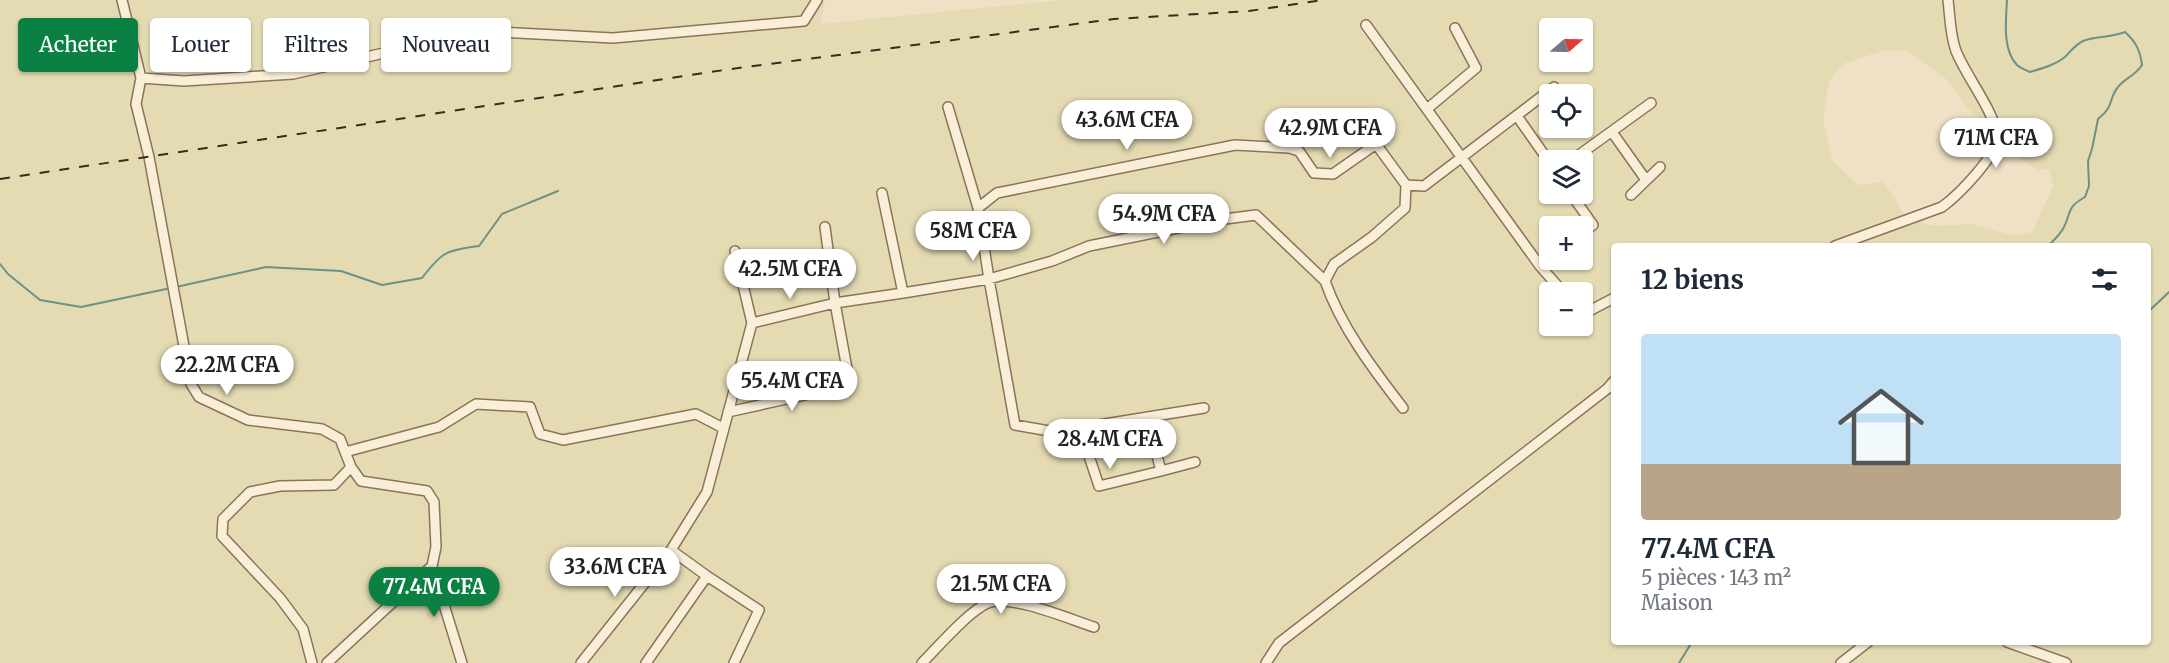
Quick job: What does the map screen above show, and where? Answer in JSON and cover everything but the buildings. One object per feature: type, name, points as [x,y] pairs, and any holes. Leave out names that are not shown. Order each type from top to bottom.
[{"type":"street","points":[[122,0],[141,78],[136,104],[149,157],[191,384],[199,398],[248,420],[322,429],[340,439],[351,467],[360,481],[427,491],[434,502],[436,547],[432,566],[462,663]]},
{"type":"street","points":[[141,78],[184,81],[293,74],[479,31],[613,38],[804,21],[817,0]]},
{"type":"street","points":[[1843,243],[1942,207],[1956,197],[1996,145],[1997,135],[1988,111],[1955,48],[1948,0]]},
{"type":"street","points":[[1366,25],[1539,265]]},
{"type":"street","points":[[1427,109],[1476,68],[1455,28]]},
{"type":"street","points":[[1406,185],[1424,186],[1539,99]]},
{"type":"street","points":[[1586,150],[1651,104]]},
{"type":"street","points":[[948,106],[978,208],[1015,425],[1055,432],[1204,408]]},
{"type":"street","points":[[1517,116],[1541,150]]},
{"type":"street","points":[[1611,132],[1646,180]]},
{"type":"street","points":[[978,208],[997,192],[1235,145],[1289,148],[1299,151],[1314,173],[1333,174],[1376,144],[1406,185],[1405,208],[1372,237],[1334,264],[1325,281]]},
{"type":"street","points":[[1631,195],[1660,167]]},
{"type":"street","points":[[882,193],[903,293]]},
{"type":"street","points":[[752,323],[835,303],[989,279],[1052,261],[1089,246],[1217,220],[1256,215],[1325,281],[1332,301],[1353,337],[1403,408]]},
{"type":"street","points":[[728,412],[850,385],[835,303],[825,227]]},
{"type":"street","points":[[581,663],[671,550],[707,492],[752,323],[735,251]]},
{"type":"street","points":[[1544,270],[1554,282]]},
{"type":"street","points":[[1593,309],[1611,300]]},
{"type":"street","points":[[1266,663],[1279,644],[1287,637],[1611,384]]},
{"type":"street","points":[[345,452],[439,427],[476,404],[530,407],[540,434],[562,440],[696,414],[723,428]]},
{"type":"street","points":[[1147,417],[1161,471]]},
{"type":"street","points":[[1080,429],[1099,486],[1195,462]]},
{"type":"street","points":[[312,663],[303,629],[280,598],[222,536],[223,519],[250,492],[279,486],[334,485],[351,467]]},
{"type":"street","points":[[671,550],[759,610],[734,663]]},
{"type":"street","points":[[327,663],[432,566]]},
{"type":"street","points":[[646,663],[706,576]]},
{"type":"street","points":[[922,663],[966,618],[989,602],[1011,601],[1094,627]]},
{"type":"street","points":[[1841,663],[1864,645]]},
{"type":"street","points":[[2015,645],[2066,663]]},
{"type":"shaded area","points":[[0,0],[825,0],[820,24],[1062,0],[2169,0],[2169,663],[0,663]],"holes":[[[1885,50],[1908,51],[1946,79],[1973,115],[2009,126],[2016,155],[2038,170],[2049,169],[2053,186],[2032,232],[2015,236],[1973,224],[1934,226],[1905,218],[1895,198],[1883,182],[1858,185],[1832,160],[1823,120],[1829,81],[1843,64]]]},
{"type":"waterway","points":[[2007,0],[2007,43],[2012,59],[2021,68],[2030,72],[2049,66],[2065,57],[2083,41],[2125,32],[2137,47],[2142,65],[2118,87],[2107,110],[2098,119],[2088,161],[2089,186],[2085,197],[2072,207],[2062,230],[2051,243]]},
{"type":"waterway","points":[[176,287],[266,267],[341,271],[382,285],[422,278],[446,254],[479,246],[502,214],[558,191]]},
{"type":"waterway","points":[[0,264],[8,274],[40,300],[81,307],[171,288]]},
{"type":"waterway","points":[[2151,309],[2169,292]]},
{"type":"waterway","points":[[1679,663],[1690,645]]},
{"type":"railway","points":[[0,179],[731,69],[1114,19],[1249,11],[1323,0]]}]
